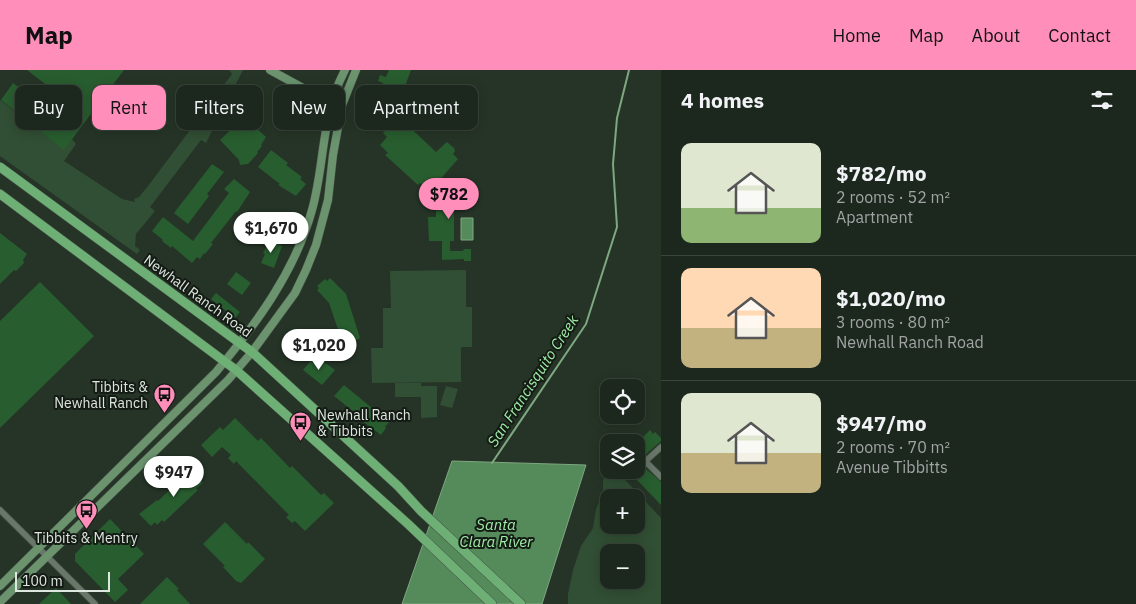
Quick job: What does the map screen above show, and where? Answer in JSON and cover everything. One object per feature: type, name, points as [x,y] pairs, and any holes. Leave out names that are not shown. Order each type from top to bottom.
[{"type":"main road","name":"Newhall Ranch Road","points":[[0,167],[252,352],[398,486],[421,511],[521,604]]},
{"type":"main road","points":[[0,194],[236,370],[408,524],[492,604]]},
{"type":"street","points":[[270,70],[299,85]]},
{"type":"street","points":[[338,85],[344,70]]},
{"type":"street","points":[[345,98],[356,70]]},
{"type":"street","points":[[0,586],[216,372],[240,344],[285,278],[302,240],[316,195],[327,130]]},
{"type":"street","points":[[0,602],[236,370],[252,352],[296,293],[312,254],[328,200],[338,130]]},
{"type":"street","points":[[661,446],[646,461],[661,477]]},
{"type":"street","points":[[0,510],[95,604]]},
{"type":"shaded area","points":[[229,70],[243,70],[235,85],[224,85],[232,74]]},
{"type":"shaded area","points":[[0,100],[15,111],[15,130],[39,130],[64,149],[72,139],[76,144],[64,161],[122,199],[135,202],[134,199],[139,197],[190,130],[213,130],[206,143],[201,140],[150,207],[155,211],[136,234],[135,246],[140,250],[137,254],[0,156]]},
{"type":"shaded area","points":[[466,270],[466,307],[472,307],[472,347],[461,347],[461,382],[372,383],[371,348],[383,348],[383,308],[391,308],[390,271]]},
{"type":"shaded area","points":[[395,383],[421,383],[421,386],[437,386],[437,417],[421,418],[421,397],[395,397]]},
{"type":"shaded area","points":[[446,386],[458,389],[452,408],[440,405]]},
{"type":"shaded area","points":[[604,479],[624,479],[634,489],[603,489]]},
{"type":"shaded area","points":[[600,500],[600,534],[645,534],[645,501],[661,518],[661,604],[568,604],[573,570],[581,546],[593,528],[596,509]]},
{"type":"water","points":[[461,218],[473,218],[473,240],[461,240]]},
{"type":"water","name":"Santa Clara River","points":[[452,461],[586,465],[542,604],[402,604]]},
{"type":"building","points":[[27,70],[124,70],[113,85],[92,85],[92,113],[82,126],[82,85],[46,85]]},
{"type":"building","points":[[389,70],[411,70],[405,85],[382,85],[383,83],[378,81],[380,75],[386,77]]},
{"type":"building","points":[[13,83],[16,85],[15,111],[1,100]]},
{"type":"building","points":[[39,130],[79,130],[64,150]]},
{"type":"building","points":[[230,130],[258,130],[266,137],[258,153],[248,164],[240,165],[239,160],[220,140]]},
{"type":"building","points":[[386,130],[413,130],[436,152],[447,142],[454,148],[453,154],[458,159],[436,184],[438,184],[433,189],[430,187],[428,190],[420,183],[418,185],[385,155],[388,153],[380,145],[387,137],[383,133]]},
{"type":"building","points":[[271,150],[288,163],[286,165],[302,177],[300,179],[306,184],[296,196],[278,185],[280,184],[258,167]]},
{"type":"building","points":[[212,164],[224,172],[188,224],[174,213]]},
{"type":"building","points":[[234,179],[250,192],[237,212],[200,259],[197,257],[192,263],[172,246],[171,248],[162,241],[152,231],[163,217],[193,241],[229,193],[224,189]]},
{"type":"building","points":[[452,181],[470,181],[471,200],[454,200],[454,241],[450,241],[450,251],[471,249],[471,261],[464,261],[464,259],[442,260],[442,241],[429,241],[428,217],[436,217],[436,211],[443,209],[443,184],[452,184]]},
{"type":"building","points":[[0,233],[27,254],[23,260],[24,263],[0,284]]},
{"type":"building","points":[[270,240],[282,246],[274,268],[261,263],[265,254],[263,253]]},
{"type":"building","points":[[236,272],[251,283],[242,295],[227,284]]},
{"type":"building","points":[[330,278],[346,294],[360,338],[351,343],[353,349],[343,353],[339,342],[342,341],[329,303],[317,290],[319,288],[317,286],[325,279],[327,281]]},
{"type":"building","points":[[40,282],[94,336],[0,428],[0,321]]},
{"type":"building","points":[[216,293],[240,312],[235,318],[211,299]]},
{"type":"building","points":[[314,357],[322,364],[324,362],[335,370],[322,385],[303,370]]},
{"type":"building","points":[[344,385],[389,422],[381,435],[353,414],[354,412],[334,396]]},
{"type":"building","points":[[235,418],[258,441],[261,438],[290,468],[292,466],[321,495],[324,493],[334,503],[305,531],[295,521],[292,523],[286,517],[289,515],[236,461],[234,464],[228,458],[231,455],[222,447],[212,457],[201,445],[220,427],[223,430]]},
{"type":"building","points":[[650,430],[661,438],[661,441],[645,455],[645,435]]},
{"type":"building","points":[[192,465],[203,477],[200,480],[203,483],[164,522],[162,520],[157,525],[155,522],[151,526],[139,514],[158,501]]},
{"type":"building","points":[[645,468],[661,482],[661,505],[637,480],[645,479]]},
{"type":"building","points":[[110,519],[144,554],[118,579],[128,590],[115,602],[75,561],[75,554]]},
{"type":"building","points":[[225,522],[265,559],[241,583],[236,581],[223,567],[225,566],[203,544]]},
{"type":"building","points":[[167,577],[190,604],[140,604]]},
{"type":"building","points":[[56,588],[71,604],[39,604]]},
{"type":"waterway","name":"San Francisquito Creek","points":[[492,463],[586,324],[617,227],[613,164],[617,118],[629,70]]},
{"type":"place","name":"Tibbits & Newhall Ranch","points":[[164,414]]},
{"type":"place","name":"Newhall Ranch & Tibbits","points":[[301,442]]},
{"type":"place","name":"Tibbits & Mentry","points":[[86,529]]}]
